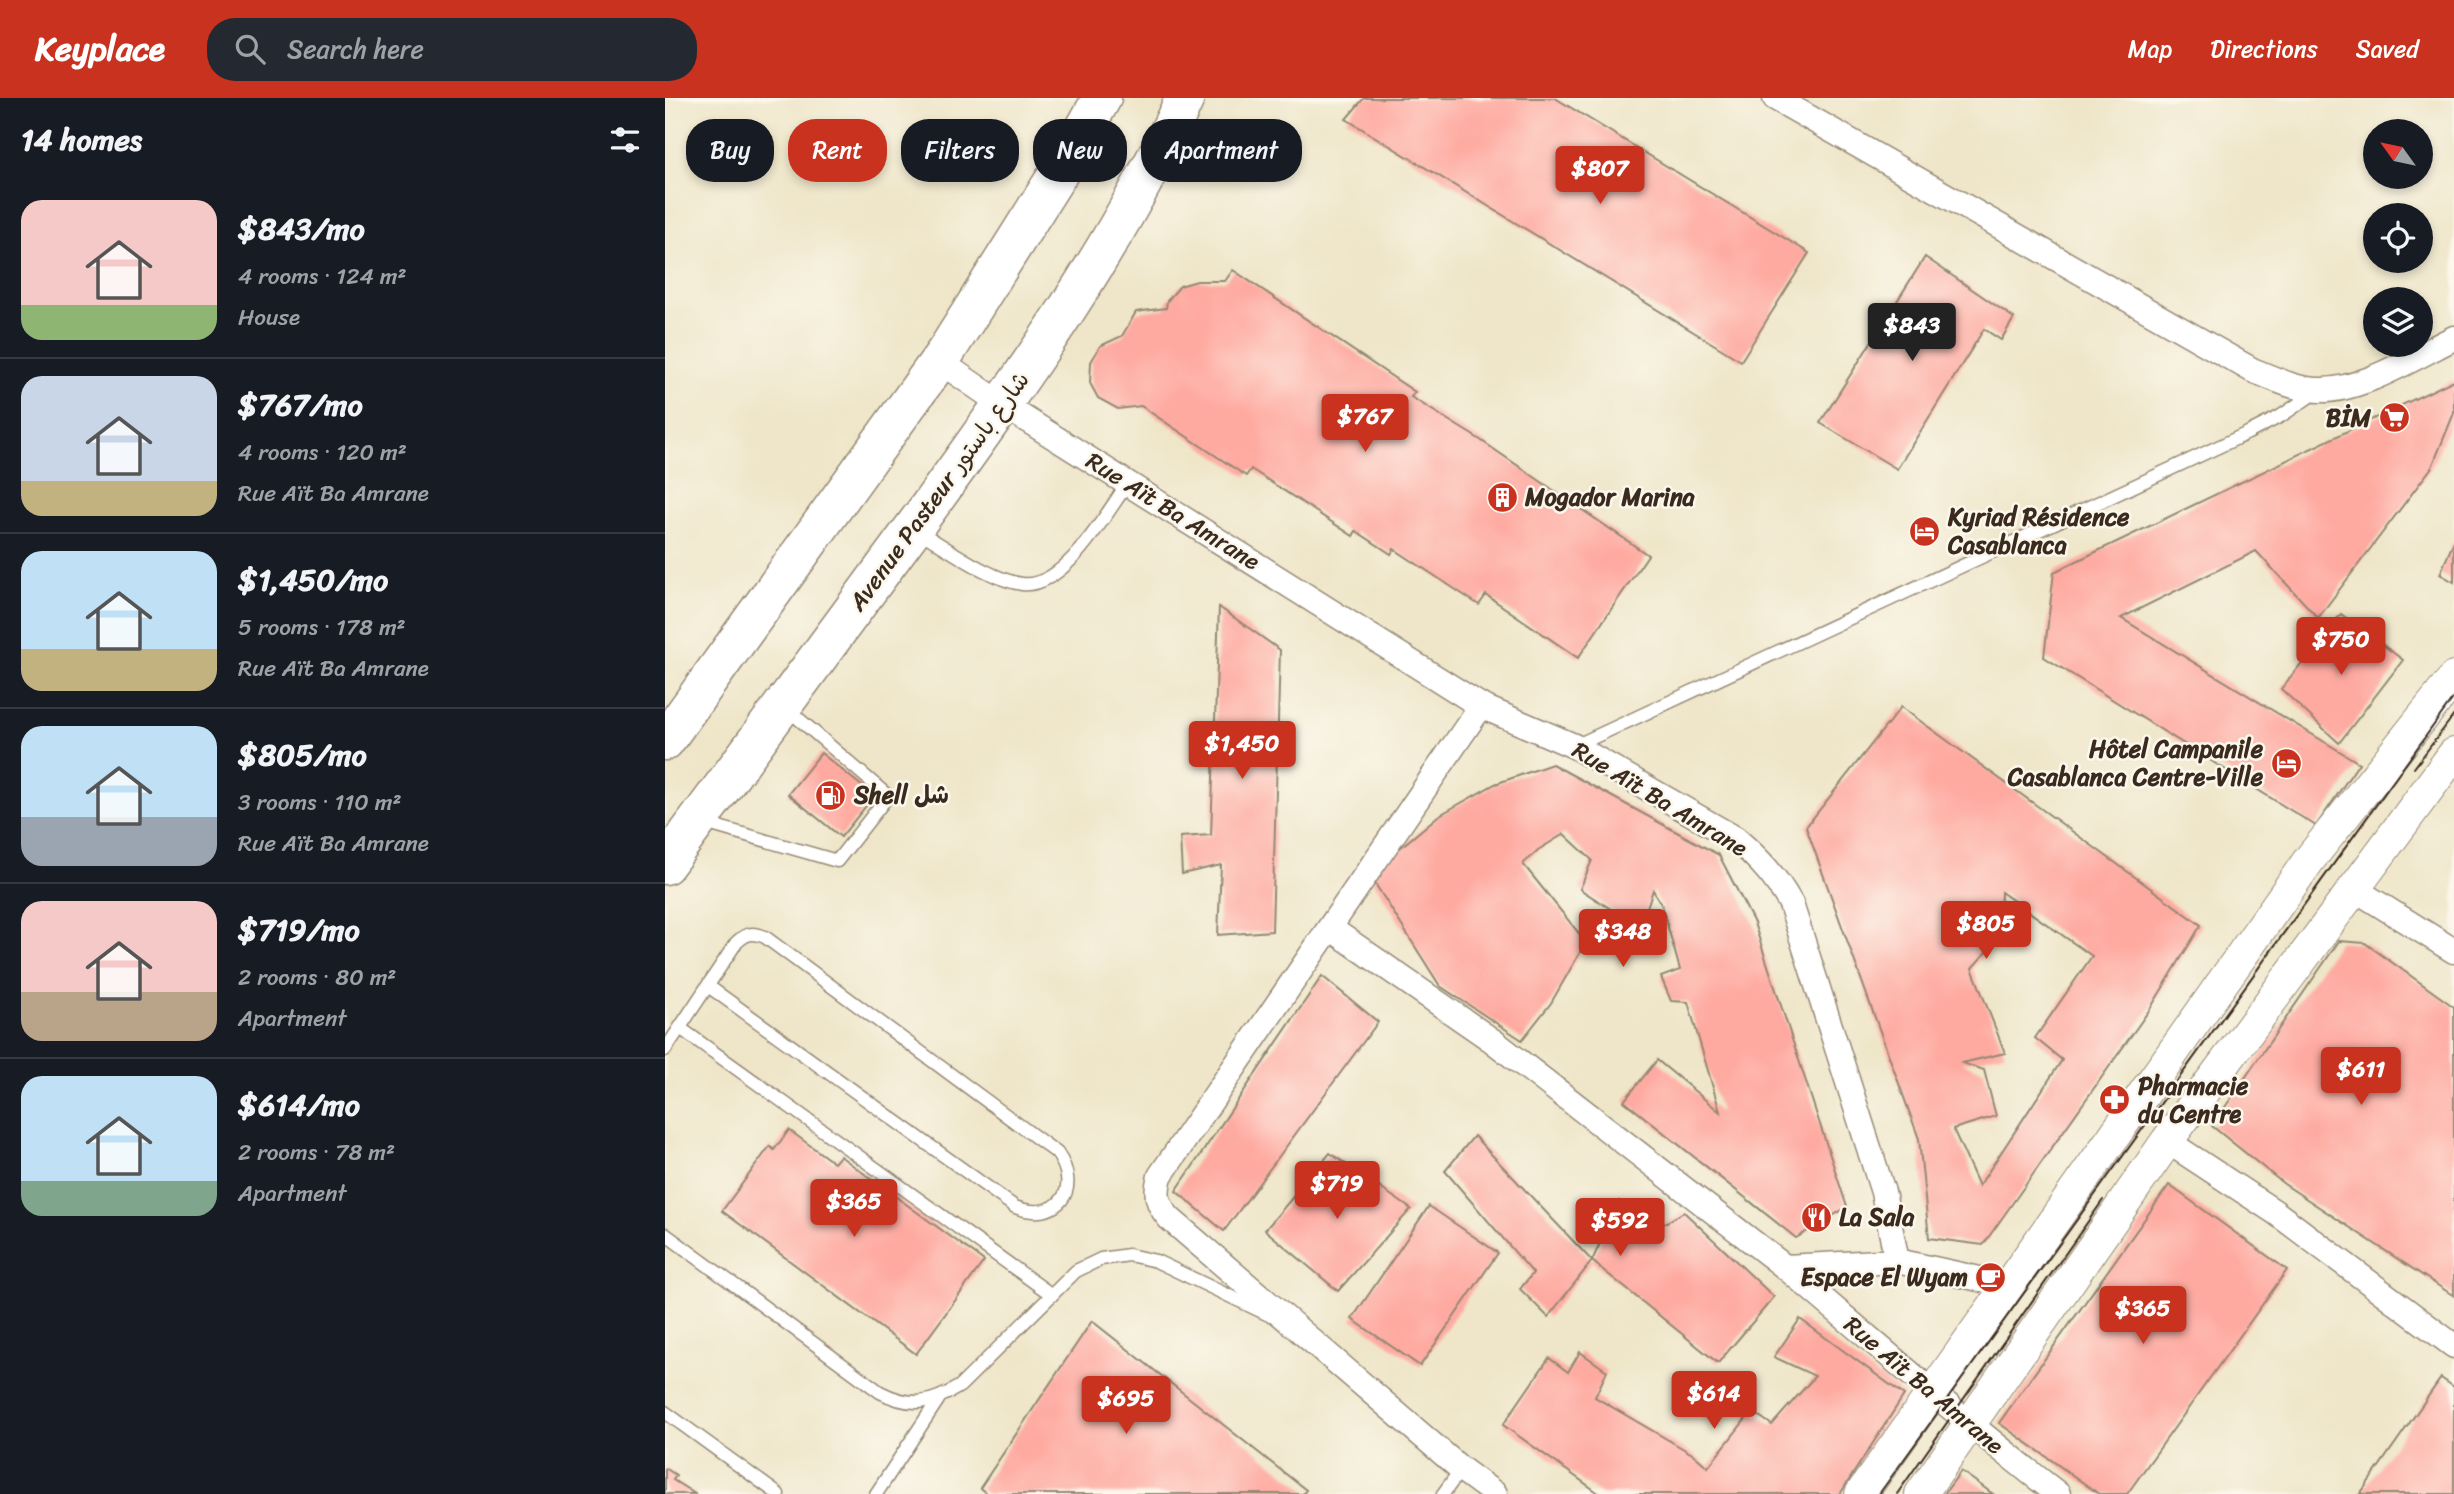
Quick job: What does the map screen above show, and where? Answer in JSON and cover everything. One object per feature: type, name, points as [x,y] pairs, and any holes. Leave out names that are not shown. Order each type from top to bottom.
[{"type":"main road","points":[[665,741],[939,361],[1031,218],[1102,98]]},
{"type":"main road","name":"Avenue Pasteur شارع باستور","points":[[665,865],[1003,405],[1087,275],[1165,142],[1185,98]]},
{"type":"street","points":[[1775,98],[2252,370],[2318,390],[2349,387],[2454,338]]},
{"type":"street","name":"Rue Aït Ba Amrane","points":[[939,361],[1003,405],[1481,706],[1574,746],[1736,839],[1776,877],[1791,904],[1883,1192],[1897,1261]]},
{"type":"street","points":[[1861,1494],[2309,860],[2454,678]]},
{"type":"street","points":[[1481,706],[1160,1176],[1156,1191],[1159,1206],[1169,1218],[1461,1469],[1495,1494]]},
{"type":"street","points":[[1921,1494],[2167,1141],[2454,754]]},
{"type":"street","points":[[2353,888],[2454,951]]},
{"type":"street","name":"Rue Aït Ba Amrane","points":[[1330,928],[1493,1041],[1784,1266],[1934,1392],[1969,1426],[2058,1494]]},
{"type":"street","points":[[2167,1141],[2275,1212],[2454,1346]]},
{"type":"street","points":[[1784,1266],[1897,1261],[2007,1285]]},
{"type":"lane","points":[[1574,746],[2248,433],[2281,416],[2318,390]]},
{"type":"lane","points":[[912,528],[999,577],[1024,584],[1049,579],[1069,563],[1128,483]]},
{"type":"lane","points":[[697,821],[837,861],[888,796],[783,705]]},
{"type":"lane","points":[[665,1050],[708,986],[744,935],[755,933],[765,937],[1057,1153],[1067,1167],[1069,1184],[1062,1200],[1048,1210],[1032,1213],[1015,1206],[708,986]]},
{"type":"lane","points":[[680,1028],[1052,1295]]},
{"type":"lane","points":[[665,1234],[880,1392],[898,1401],[918,1405],[937,1400],[960,1387],[1076,1271],[1101,1259],[1129,1255],[1156,1261],[1295,1327]]},
{"type":"lane","points":[[876,1494],[937,1400]]},
{"type":"lane","points":[[665,1412],[778,1494]]},
{"type":"lane","points":[[1443,1494],[1461,1469]]},
{"type":"building","points":[[1364,98],[1555,98],[1809,253],[1741,361],[1346,119]]},
{"type":"building","points":[[1925,257],[2014,318],[2001,340],[1984,329],[1897,469],[1820,423]]},
{"type":"building","points":[[1233,270],[1415,392],[1411,397],[1479,439],[1648,555],[1578,658],[1486,595],[1479,605],[1394,549],[1391,554],[1356,531],[1353,536],[1251,469],[1246,476],[1141,406],[1118,409],[1098,398],[1090,383],[1091,362],[1100,346],[1122,336],[1136,312],[1166,308],[1167,301],[1180,286],[1197,281],[1225,281]]},
{"type":"building","points":[[2454,380],[2454,413],[2432,467],[2318,618],[2256,551],[2121,618],[2359,763],[2316,826],[2044,657],[2054,572]]},
{"type":"building","points":[[2454,541],[2454,582],[2440,574]]},
{"type":"building","points":[[1219,607],[1280,650],[1272,931],[1218,935],[1221,865],[1182,874],[1180,837],[1211,835]]},
{"type":"building","points":[[2341,614],[2403,660],[2339,743],[2281,689]]},
{"type":"building","points":[[1901,707],[2201,925],[2150,1009],[1983,1245],[1929,1238],[1919,1139],[1806,827]],"holes":[[[2001,892],[2092,956],[2035,1038],[2062,1060],[1979,1186],[1953,1129],[1996,1116],[1984,1070],[1962,1063],[2005,1053],[1972,968],[1999,938]]]},
{"type":"building","name":"Shell شل","points":[[821,753],[874,796],[841,837],[788,794]]},
{"type":"building","points":[[1552,764],[1719,855],[1754,923],[1847,1207],[1796,1238],[1624,1101],[1657,1060],[1720,1112],[1688,1002],[1671,1001],[1661,977],[1680,970],[1662,906],[1653,890],[1640,928],[1580,889],[1592,860],[1564,834],[1538,850],[1523,864],[1586,942],[1551,1003],[1522,1040],[1440,986],[1369,874],[1438,816],[1495,784]]},
{"type":"building","points":[[2339,941],[2365,943],[2454,1007],[2454,1296],[2284,1184],[2212,1126]]},
{"type":"building","points":[[1322,976],[1378,1022],[1224,1231],[1176,1191]]},
{"type":"building","points":[[789,1130],[834,1163],[840,1156],[984,1261],[916,1354],[722,1211],[770,1146],[774,1150]]},
{"type":"building","points":[[1474,1136],[1592,1261],[1548,1317],[1520,1289],[1533,1273],[1445,1171]]},
{"type":"building","points":[[1330,1153],[1411,1209],[1338,1291],[1265,1230]]},
{"type":"building","points":[[2169,1185],[2287,1270],[2127,1494],[2099,1494],[1999,1423]]},
{"type":"building","points":[[1619,1201],[1658,1227],[1684,1212],[1774,1297],[1718,1363],[1592,1261]]},
{"type":"building","points":[[1429,1206],[1498,1253],[1420,1366],[1352,1319]]},
{"type":"building","points":[[1800,1319],[1904,1395],[1840,1494],[1600,1494],[1503,1425],[1549,1358],[1568,1372],[1580,1352],[1607,1371],[1595,1397],[1694,1455],[1708,1467],[1752,1411],[1772,1425],[1815,1376],[1774,1357]]},
{"type":"building","points":[[1092,1321],[1306,1490],[1303,1494],[987,1494],[980,1488]]},
{"type":"building","points":[[2441,1378],[2454,1387],[2454,1494],[2360,1494]]},
{"type":"building","points":[[665,1468],[676,1475],[673,1480],[695,1494],[665,1494]]},
{"type":"building","points":[[1961,1471],[1993,1494],[1944,1494]]},
{"type":"tram line","points":[[1879,1494],[2454,697]]},
{"type":"tram line","points":[[2414,768],[2454,715]]},
{"type":"tram line","points":[[1897,1494],[2103,1200]]},
{"type":"place","name":"BİM","points":[[2394,418]]},
{"type":"place","name":"Mogador Marina","points":[[1502,497]]},
{"type":"place","name":"Kyriad Résidence Casablanca","points":[[1925,531]]},
{"type":"place","name":"Hôtel Campanile Casablanca Centre-Ville","points":[[2286,763]]},
{"type":"place","name":"Shell شل","points":[[831,795]]},
{"type":"place","name":"Pharmacie du Centre","points":[[2115,1100]]},
{"type":"place","name":"La Sala","points":[[1816,1217]]},
{"type":"place","name":"Espace El Wyam","points":[[1991,1277]]}]
